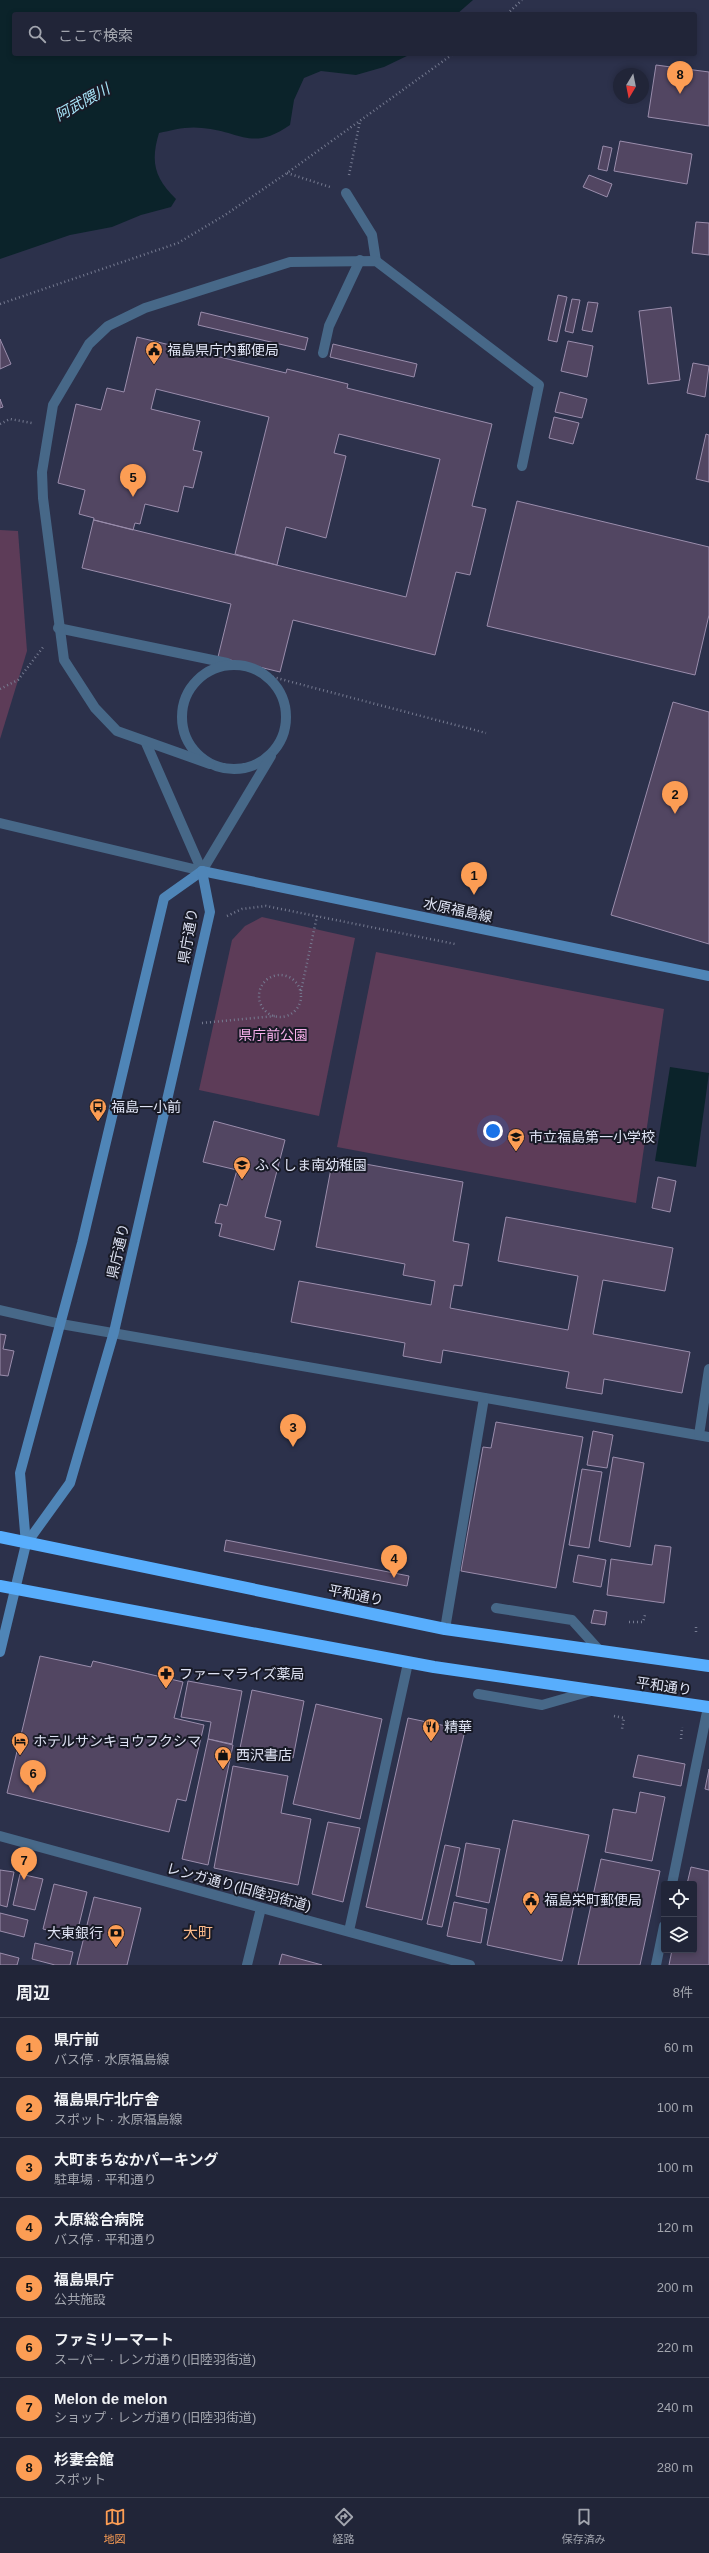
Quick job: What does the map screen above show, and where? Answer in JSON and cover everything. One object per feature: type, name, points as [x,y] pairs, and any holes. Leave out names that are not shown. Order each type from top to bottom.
[{"type":"highway","name":"平和通り","points":[[0,1536],[26,1544],[445,1629],[709,1666]]},
{"type":"highway","name":"平和通り","points":[[0,1586],[13,1590],[138,1611],[408,1663],[709,1707]]},
{"type":"main road","name":"水原福島線","points":[[202,871],[709,976]]},
{"type":"main road","name":"県庁通り","points":[[0,1652],[13,1590],[26,1544],[70,1483],[114,1332],[210,912],[202,871],[164,898],[82,1243],[20,1474],[26,1544]]},
{"type":"street","points":[[346,193],[372,235],[376,261]]},
{"type":"street","points":[[323,353],[328,326],[360,260]]},
{"type":"street","points":[[274,751],[261,762],[245,768],[228,769],[146,743],[117,731],[95,708],[64,660],[58,628],[43,498],[42,472],[53,405],[89,344],[108,326],[145,308],[290,262],[376,261],[539,385],[522,466]]},
{"type":"street","points":[[58,628],[250,667],[265,675],[277,687],[284,703],[286,720],[282,736],[202,871]]},
{"type":"street","points":[[210,764],[196,754],[186,739],[181,723],[182,705],[189,689],[201,676],[216,667],[233,664]]},
{"type":"street","points":[[146,743],[202,871]]},
{"type":"street","points":[[0,823],[202,871]]},
{"type":"street","points":[[0,1310],[61,1324],[114,1332],[704,1436],[709,1369]]},
{"type":"street","points":[[445,1629],[484,1398]]},
{"type":"street","points":[[496,1608],[572,1620],[600,1651]]},
{"type":"street","points":[[349,1931],[408,1663]]},
{"type":"street","points":[[478,1694],[542,1705],[593,1690]]},
{"type":"street","points":[[673,1881],[709,1707]]},
{"type":"street","name":"レンガ通り(旧陸羽街道)","points":[[0,1836],[470,1965]]},
{"type":"street","points":[[247,1965],[261,1908]]},
{"type":"street","points":[[656,1965],[661,1941]]},
{"type":"path","points":[[509,12],[522,0]]},
{"type":"path","points":[[0,304],[178,243],[225,215],[287,173],[449,56]]},
{"type":"path","points":[[287,173],[309,178],[346,193],[360,121]]},
{"type":"path","points":[[0,424],[10,419],[28,422]]},
{"type":"path","points":[[0,689],[18,680],[58,628]]},
{"type":"path","points":[[265,675],[486,733]]},
{"type":"path","points":[[227,917],[242,909],[266,906],[458,944]]},
{"type":"path","points":[[202,1023],[289,1015],[295,1011],[300,1005],[301,991],[317,916]]},
{"type":"path","points":[[275,1016],[263,1008],[260,1002],[260,989],[264,982],[269,978],[282,975],[294,980],[301,991]]},
{"type":"path","points":[[629,1622],[643,1622],[645,1615]]},
{"type":"path","points":[[696,1624],[696,1632]]},
{"type":"path","points":[[614,1716],[624,1718],[622,1729]]},
{"type":"path","points":[[681,1739],[682,1727]]},
{"type":"green space","points":[[0,530],[18,531],[27,651],[0,739]]},
{"type":"green space","name":"県庁前公園","points":[[262,917],[355,938],[319,1116],[199,1090],[232,940],[245,926]]},
{"type":"green space","points":[[376,952],[664,1009],[636,1203],[337,1147]]},
{"type":"water","name":"阿武隈川","points":[[0,0],[473,0],[459,12],[12,12],[12,56],[407,56],[384,67],[356,75],[321,71],[304,78],[294,100],[290,125],[277,133],[265,137],[255,139],[246,138],[215,130],[196,128],[159,133],[155,153],[156,169],[163,184],[176,199],[171,207],[141,215],[112,227],[70,235],[0,259]]},
{"type":"water","points":[[670,1067],[709,1073],[696,1167],[655,1161]]},
{"type":"building","points":[[656,65],[709,72],[709,126],[648,117]]},
{"type":"building","points":[[620,141],[692,154],[687,184],[614,171]]},
{"type":"building","points":[[603,146],[612,148],[607,171],[598,169]]},
{"type":"building","points":[[589,175],[612,184],[607,197],[583,187]]},
{"type":"building","points":[[696,222],[709,223],[709,255],[692,253]]},
{"type":"building","points":[[558,295],[567,297],[557,342],[548,340]]},
{"type":"building","points":[[572,299],[580,300],[573,333],[565,331]]},
{"type":"building","points":[[588,302],[598,303],[592,332],[582,330]]},
{"type":"building","points":[[671,307],[680,380],[648,384],[639,311]]},
{"type":"building","points":[[201,312],[308,338],[305,350],[198,325]]},
{"type":"building","points":[[137,337],[286,373],[287,369],[348,384],[347,388],[492,424],[472,506],[486,509],[470,575],[456,572],[435,655],[293,620],[280,672],[218,657],[231,604],[82,568],[94,518],[79,514],[85,490],[58,483],[76,404],[101,410],[107,388],[124,392]],"holes":[[[156,389],[269,417],[235,554],[277,565],[286,527],[326,538],[346,456],[334,453],[339,434],[440,459],[406,597],[133,530],[135,523],[140,524],[145,504],[178,512],[184,486],[193,488],[202,452],[193,450],[200,421],[151,409]]]},
{"type":"building","points":[[0,339],[11,364],[0,369]]},
{"type":"building","points":[[568,341],[593,346],[587,377],[561,371]]},
{"type":"building","points":[[333,344],[417,364],[414,377],[330,357]]},
{"type":"building","points":[[693,363],[709,366],[705,397],[687,393]]},
{"type":"building","points":[[560,392],[587,399],[582,418],[555,412]]},
{"type":"building","points":[[0,399],[3,407],[0,408]]},
{"type":"building","points":[[554,417],[579,423],[573,444],[549,438]]},
{"type":"building","points":[[706,434],[709,435],[709,482],[696,479]]},
{"type":"building","points":[[517,501],[709,547],[709,615],[695,675],[487,626]]},
{"type":"building","points":[[673,702],[709,712],[709,944],[611,915]]},
{"type":"building","points":[[214,1121],[285,1140],[265,1217],[281,1221],[274,1250],[219,1236],[222,1224],[215,1223],[220,1204],[227,1206],[237,1170],[203,1162]]},
{"type":"building","points":[[333,1158],[463,1182],[453,1241],[469,1244],[462,1286],[454,1285],[450,1308],[568,1330],[578,1276],[498,1261],[506,1217],[673,1248],[665,1291],[603,1280],[593,1334],[690,1352],[682,1393],[604,1379],[602,1394],[566,1388],[569,1372],[443,1350],[441,1363],[403,1356],[405,1343],[291,1322],[299,1281],[431,1305],[435,1281],[403,1275],[405,1264],[316,1247]]},
{"type":"building","points":[[658,1177],[676,1181],[670,1212],[652,1208]]},
{"type":"building","points":[[0,1334],[6,1335],[3,1349],[14,1351],[8,1376],[0,1375]]},
{"type":"building","points":[[496,1422],[583,1437],[556,1588],[461,1571],[483,1447],[491,1448]]},
{"type":"building","points":[[593,1431],[613,1435],[607,1468],[587,1465]]},
{"type":"building","points":[[613,1457],[644,1463],[630,1547],[599,1541]]},
{"type":"building","points":[[582,1469],[602,1472],[589,1548],[569,1545]]},
{"type":"building","points":[[226,1540],[409,1576],[407,1586],[224,1551]]},
{"type":"building","points":[[655,1545],[671,1547],[664,1603],[607,1595],[611,1559],[652,1565]]},
{"type":"building","points":[[578,1555],[606,1560],[601,1587],[573,1582]]},
{"type":"building","points":[[594,1610],[607,1612],[605,1625],[591,1623]]},
{"type":"building","points":[[40,1656],[91,1667],[93,1661],[183,1682],[174,1718],[204,1725],[186,1801],[177,1799],[169,1832],[7,1793]]},
{"type":"building","points":[[188,1681],[242,1691],[232,1744],[208,1739],[211,1722],[181,1717]]},
{"type":"building","points":[[252,1690],[304,1701],[293,1758],[240,1748]]},
{"type":"building","points":[[316,1704],[382,1719],[360,1819],[293,1804]]},
{"type":"building","points":[[408,1718],[465,1730],[422,1920],[366,1907]]},
{"type":"building","points":[[208,1739],[233,1745],[208,1865],[182,1859]]},
{"type":"building","points":[[638,1755],[685,1764],[681,1786],[633,1777]]},
{"type":"building","points":[[233,1766],[288,1776],[281,1813],[311,1819],[298,1885],[214,1868]]},
{"type":"building","points":[[709,1769],[709,1790],[705,1789]]},
{"type":"building","points":[[640,1792],[665,1797],[652,1861],[605,1852],[613,1809],[636,1813]]},
{"type":"building","points":[[513,1820],[589,1835],[562,1961],[487,1945]]},
{"type":"building","points":[[328,1822],[360,1828],[343,1902],[312,1894]]},
{"type":"building","points":[[466,1843],[500,1849],[489,1903],[456,1896]]},
{"type":"building","points":[[445,1845],[460,1848],[442,1927],[427,1924]]},
{"type":"building","points":[[601,1859],[660,1871],[640,1965],[578,1965]]},
{"type":"building","points":[[691,1867],[709,1871],[709,1965],[669,1965],[671,1953],[697,1953],[697,1881],[688,1881]]},
{"type":"building","points":[[0,1870],[14,1872],[7,1907],[0,1905]]},
{"type":"building","points":[[20,1874],[43,1879],[35,1910],[13,1905]]},
{"type":"building","points":[[54,1884],[87,1892],[76,1937],[43,1929]]},
{"type":"building","points":[[94,1897],[141,1908],[127,1965],[77,1965]]},
{"type":"building","points":[[454,1902],[487,1909],[481,1943],[447,1936]]},
{"type":"building","points":[[0,1913],[28,1920],[24,1937],[0,1931]]},
{"type":"building","points":[[35,1943],[73,1952],[70,1965],[55,1965],[32,1959]]},
{"type":"building","points":[[0,1953],[19,1958],[17,1965],[0,1965]]},
{"type":"building","points":[[282,1954],[322,1965],[279,1965]]},
{"type":"place","name":"杉妻会館","points":[[680,94]]},
{"type":"place","name":"福島県庁内郵便局","points":[[154,365]]},
{"type":"place","name":"福島県庁","points":[[133,497]]},
{"type":"place","name":"福島県庁北庁舎","points":[[675,814]]},
{"type":"place","name":"県庁前","points":[[474,895]]},
{"type":"place","name":"福島一小前","points":[[98,1122]]},
{"type":"place","name":"市立福島第一小学校","points":[[516,1152]]},
{"type":"place","name":"ふくしま南幼稚園","points":[[242,1180]]},
{"type":"place","name":"大町まちなかパーキング","points":[[293,1447]]},
{"type":"place","name":"大原総合病院","points":[[394,1578]]},
{"type":"place","name":"ファーマライズ薬局","points":[[166,1689]]},
{"type":"place","name":"精華","points":[[431,1742]]},
{"type":"place","name":"ホテルサンキョウフクシマ","points":[[20,1756]]},
{"type":"place","name":"西沢書店","points":[[223,1770]]},
{"type":"place","name":"ファミリーマート","points":[[33,1793]]},
{"type":"place","name":"Melon de melon","points":[[24,1880]]},
{"type":"place","name":"福島栄町郵便局","points":[[531,1915]]},
{"type":"place","name":"大東銀行","points":[[116,1948]]},
{"type":"district","name":"大町","points":[[198,1932]]}]
